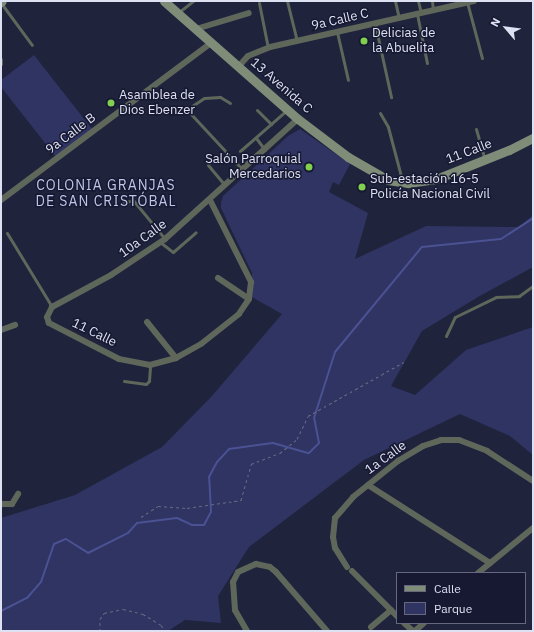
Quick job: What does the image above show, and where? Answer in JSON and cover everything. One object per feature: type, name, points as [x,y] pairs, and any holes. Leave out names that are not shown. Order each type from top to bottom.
[{"type":"street","name":"13 Avenida C","points":[[164,1],[298,119],[348,158],[388,180]]},
{"type":"street","name":"9a Calle C","points":[[238,66],[248,56],[268,48],[471,2]]},
{"type":"street","points":[[196,29],[249,13]]},
{"type":"street","name":"9a Calle B","points":[[1,200],[211,43]]},
{"type":"street","name":"10a Calle","points":[[52,306],[111,275],[162,240],[226,186],[298,119]]},
{"type":"street","name":"11 Calle","points":[[388,180],[402,182],[436,179],[533,138]]},
{"type":"street","points":[[210,200],[249,274],[252,282],[249,299],[218,278]]},
{"type":"street","name":"11 Calle","points":[[52,306],[47,317],[49,323],[60,331],[120,359],[136,364],[150,365],[176,358],[200,344],[239,314],[249,299]]},
{"type":"street","points":[[148,322],[176,358]]},
{"type":"street","points":[[1,330],[15,325]]},
{"type":"street","name":"1a Calle","points":[[390,610],[349,569],[335,548],[334,527],[341,508],[398,461],[422,446],[446,440],[470,444],[486,451],[533,481]]},
{"type":"street","points":[[368,485],[490,563]]},
{"type":"street","points":[[1,504],[12,504],[18,494]]},
{"type":"street","points":[[479,572],[533,528]]},
{"type":"street","points":[[247,631],[238,617],[232,597],[233,582],[243,569],[256,564],[270,568],[276,572],[327,631]]},
{"type":"street","points":[[371,627],[390,610],[396,615]]},
{"type":"street","points":[[405,624],[414,631],[423,624]]},
{"type":"lane","points":[[178,13],[193,1]]},
{"type":"lane","points":[[287,1],[297,41]]},
{"type":"lane","points":[[395,1],[399,18]]},
{"type":"lane","points":[[418,1],[427,63]]},
{"type":"lane","points":[[432,1],[433,10]]},
{"type":"lane","points":[[1,2],[32,44]]},
{"type":"lane","points":[[471,2],[482,58]]},
{"type":"lane","points":[[259,3],[268,48]]},
{"type":"lane","points":[[375,24],[391,97]]},
{"type":"lane","points":[[337,32],[348,80]]},
{"type":"lane","points":[[1,59],[1,64]]},
{"type":"lane","points":[[230,103],[220,97],[204,98],[192,106],[190,113],[243,170]]},
{"type":"lane","points":[[257,110],[271,124]]},
{"type":"lane","points":[[240,151],[288,110]]},
{"type":"lane","points":[[380,113],[388,127],[402,182]]},
{"type":"lane","points":[[476,129],[485,159]]},
{"type":"lane","points":[[256,138],[265,150]]},
{"type":"lane","points":[[208,165],[226,186]]},
{"type":"lane","points":[[123,203],[133,200],[172,252],[196,232]]},
{"type":"lane","points":[[7,233],[52,306]]},
{"type":"lane","points":[[446,336],[455,317],[496,298],[519,296],[533,286]]},
{"type":"lane","points":[[124,381],[146,384],[149,381],[150,365]]},
{"type":"path","points":[[141,517],[158,506],[187,508],[241,500],[251,464],[280,452],[297,439],[308,416],[404,362]]},
{"type":"path","points":[[100,631],[99,623],[104,614],[123,609],[143,614],[161,625],[165,631]]},
{"type":"green space","points":[[34,55],[92,129],[56,157],[1,87],[1,80]]},
{"type":"green space","points":[[300,129],[350,164],[339,185],[333,182],[329,192],[368,213],[355,259],[426,226],[519,227],[533,215],[533,267],[478,297],[422,331],[391,386],[415,395],[466,350],[533,327],[533,455],[510,436],[460,414],[364,460],[249,547],[218,596],[221,623],[185,620],[168,631],[1,631],[1,518],[75,495],[162,447],[212,396],[282,314],[252,297],[252,273],[221,208],[221,202],[223,196],[288,136]]},
{"type":"waterway","points":[[1,611],[27,598],[41,582],[54,544],[66,539],[88,553],[128,533],[137,523],[177,518],[192,525],[204,525],[211,512],[209,477],[217,462],[229,449],[273,443],[309,453],[319,443],[314,418],[335,352],[422,247],[501,239],[533,218]]},
{"type":"place","name":"Delicias de la Abuelita","points":[[364,41]]},
{"type":"place","name":"Asamblea de Dios Ebenzer","points":[[111,103]]},
{"type":"place","name":"Salón Parroquial Mercedarios","points":[[309,167]]},
{"type":"place","name":"Sub-estación 16-5 Policía Nacional Civil","points":[[362,187]]},
{"type":"district","name":"COLONIA GRANJAS DE SAN CRISTÓBAL","points":[[106,194]]}]
